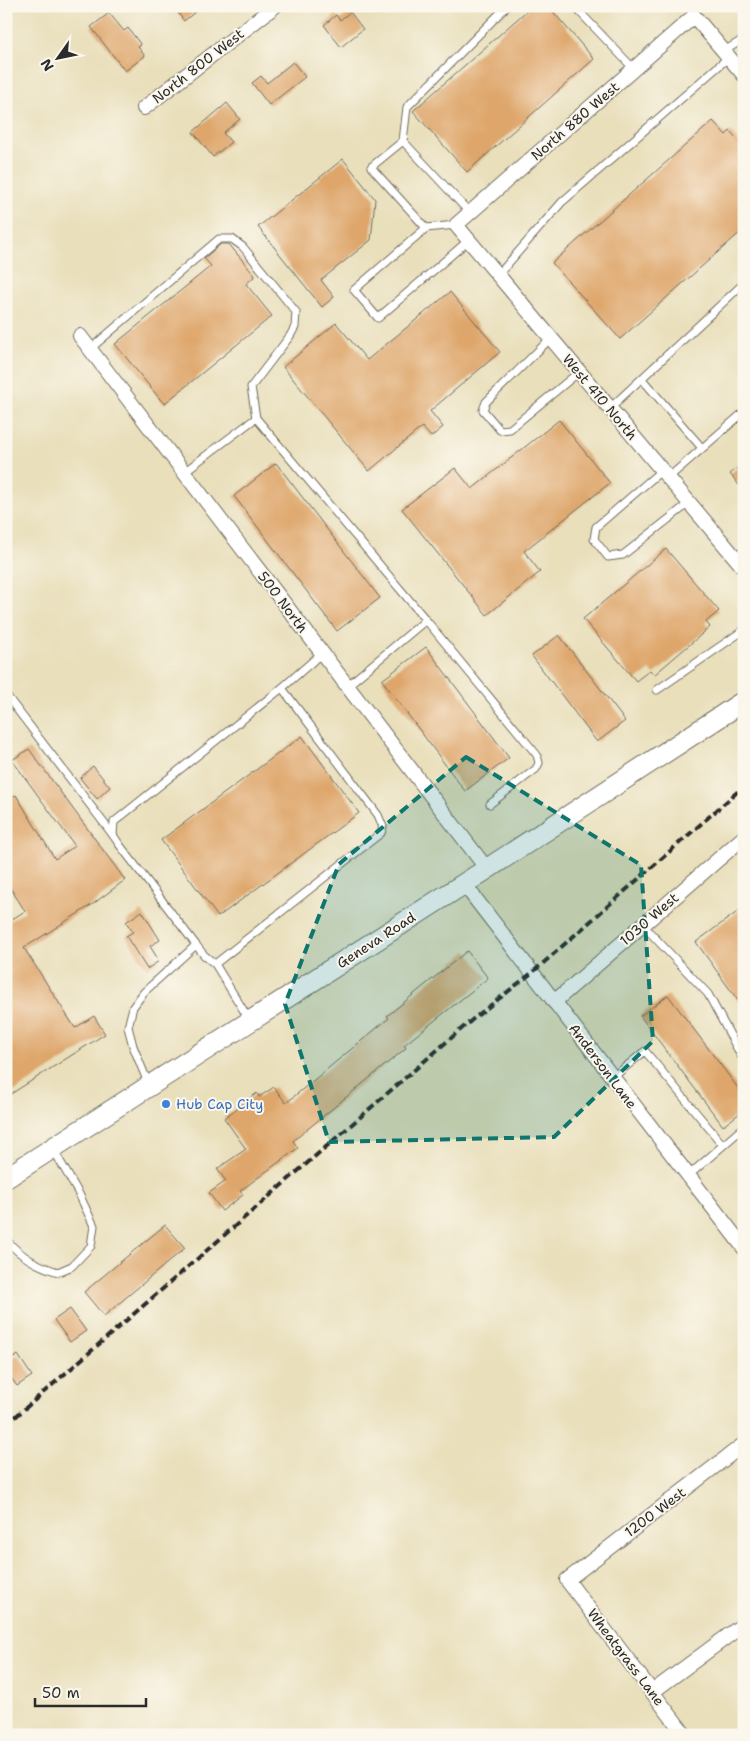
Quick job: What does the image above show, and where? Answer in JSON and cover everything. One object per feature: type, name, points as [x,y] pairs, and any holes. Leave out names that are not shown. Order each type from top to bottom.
[{"type":"main road","name":"Geneva Road","points":[[6,1178],[464,884],[744,701]]},
{"type":"street","name":"North 800 West","points":[[144,108],[274,6]]},
{"type":"street","name":"North 880 West","points":[[456,225],[634,69],[693,11]]},
{"type":"street","points":[[693,11],[744,75]]},
{"type":"street","name":"West 410 North","points":[[456,225],[744,568]]},
{"type":"street","name":"500 North","points":[[80,336],[487,869]]},
{"type":"street","name":"1030 West","points":[[554,1002],[744,837]]},
{"type":"street","name":"Anderson Lane","points":[[464,884],[744,1248]]},
{"type":"street","name":"1200 West","points":[[567,1580],[744,1444]]},
{"type":"street","name":"Wheatgrass Lane","points":[[567,1580],[685,1735]]},
{"type":"street","points":[[652,1692],[744,1624]]},
{"type":"lane","points":[[426,228],[371,167],[403,140],[407,107],[507,6]]},
{"type":"lane","points":[[574,6],[634,69]]},
{"type":"lane","points":[[498,275],[562,202],[744,39]]},
{"type":"lane","points":[[403,140],[470,213]]},
{"type":"lane","points":[[456,225],[426,228],[354,290],[378,318],[469,240]]},
{"type":"lane","points":[[90,349],[219,239],[232,239],[243,247],[296,312],[295,327],[251,387],[256,418],[537,755],[539,763],[536,769],[490,804]]},
{"type":"lane","points":[[610,408],[744,283]]},
{"type":"lane","points":[[551,338],[486,402],[483,410],[500,430],[510,429],[579,372]]},
{"type":"lane","points":[[642,379],[702,448]]},
{"type":"lane","points":[[689,502],[622,555],[608,557],[594,539],[596,528],[665,474],[702,448],[744,412]]},
{"type":"lane","points":[[184,472],[256,418]]},
{"type":"lane","points":[[347,686],[426,620]]},
{"type":"lane","points":[[657,690],[744,630]]},
{"type":"lane","points":[[113,835],[114,822],[282,688],[322,653]]},
{"type":"lane","points":[[215,964],[381,834],[383,827],[378,815],[282,688]]},
{"type":"lane","points":[[6,695],[196,945],[215,964],[250,1021]]},
{"type":"lane","points":[[643,924],[708,994],[744,1061]]},
{"type":"lane","points":[[150,1086],[133,1046],[128,1027],[133,1007],[144,992],[196,945]]},
{"type":"lane","points":[[612,1078],[645,1051],[723,1145]]},
{"type":"lane","points":[[688,1176],[744,1127]]},
{"type":"lane","points":[[6,1240],[36,1265],[58,1272],[72,1266],[91,1246],[94,1226],[79,1194],[52,1148]]},
{"type":"highlighted area","points":[[466,757],[641,865],[653,1041],[554,1137],[329,1142],[285,1004],[339,864]]},
{"type":"building","points":[[173,6],[202,6],[184,21]]},
{"type":"building","points":[[532,6],[548,6],[594,59],[467,172],[413,111]]},
{"type":"building","points":[[350,12],[363,29],[341,47],[324,25],[336,15],[340,20]]},
{"type":"building","points":[[109,13],[124,31],[128,28],[141,45],[138,47],[145,56],[125,71],[91,27]]},
{"type":"building","points":[[293,62],[305,77],[269,105],[252,83],[261,76],[267,83]]},
{"type":"building","points":[[227,103],[240,119],[223,133],[231,142],[213,157],[193,132]]},
{"type":"building","points":[[713,121],[726,135],[730,131],[744,147],[744,229],[620,339],[552,263]]},
{"type":"building","points":[[343,159],[375,199],[371,240],[321,280],[334,297],[322,307],[258,227]]},
{"type":"building","points":[[221,244],[229,244],[255,276],[246,284],[272,316],[164,404],[115,344],[211,266],[204,258]]},
{"type":"building","points":[[450,292],[500,352],[430,411],[443,427],[431,437],[422,427],[369,471],[283,367],[336,323],[367,360]]},
{"type":"building","points":[[559,420],[610,483],[524,551],[540,572],[487,615],[402,509],[455,468],[472,489]]},
{"type":"building","points":[[744,462],[744,491],[730,474]]},
{"type":"building","points":[[276,463],[380,598],[337,631],[234,496]]},
{"type":"building","points":[[666,549],[719,611],[706,622],[710,627],[654,675],[650,670],[636,681],[583,619]]},
{"type":"building","points":[[559,635],[625,721],[597,742],[532,656]]},
{"type":"building","points":[[426,647],[509,758],[465,791],[382,680]]},
{"type":"building","points":[[302,736],[359,813],[218,917],[161,840]]},
{"type":"building","points":[[29,749],[125,880],[93,904],[24,948],[75,1028],[94,1016],[105,1034],[6,1097],[6,923],[25,911],[9,886],[6,886],[6,801],[16,795],[55,859],[75,846],[12,760]]},
{"type":"building","points":[[93,766],[110,787],[97,799],[80,778]]},
{"type":"building","points":[[744,907],[744,1009],[696,942]]},
{"type":"building","points":[[142,911],[160,940],[150,946],[159,961],[147,969],[126,936],[133,932],[126,922]]},
{"type":"building","points":[[467,951],[488,978],[404,1045],[406,1048],[293,1141],[298,1148],[240,1191],[243,1195],[222,1211],[209,1193],[226,1181],[217,1169],[246,1149],[224,1118],[257,1093],[259,1097],[274,1087],[286,1103],[389,1018],[387,1016]]},
{"type":"building","points":[[668,995],[744,1096],[744,1110],[723,1126],[640,1016]]},
{"type":"building","points":[[165,1225],[185,1248],[104,1316],[84,1292]]},
{"type":"building","points":[[70,1309],[86,1331],[70,1342],[54,1320]]},
{"type":"building","points":[[18,1355],[32,1376],[17,1386],[6,1371],[6,1363]]},
{"type":"railway","points":[[6,1425],[473,1019],[533,972],[744,786]]},
{"type":"place","name":"Hub Cap City","points":[[166,1104]]}]
